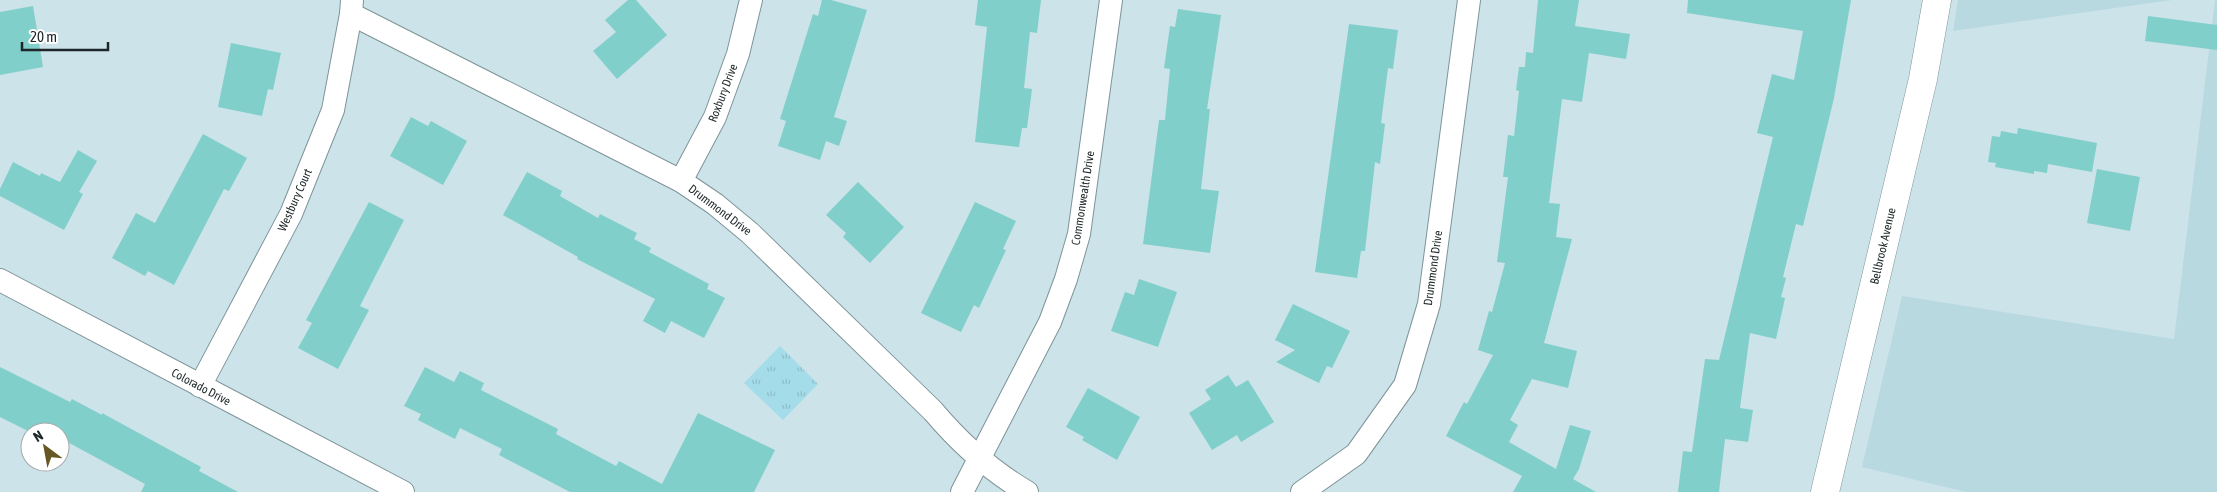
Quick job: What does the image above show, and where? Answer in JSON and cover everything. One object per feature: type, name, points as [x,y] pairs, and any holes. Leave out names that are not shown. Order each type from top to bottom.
[{"type":"street","name":"Roxbury Drive","points":[[681,181],[715,117],[738,54],[751,0]]},
{"type":"street","name":"Commonwealth Drive","points":[[962,492],[981,459],[1050,322],[1066,279],[1079,234],[1111,0]]},
{"type":"street","name":"Drummond Drive","points":[[1302,492],[1356,454],[1405,385],[1429,304],[1469,0]]},
{"type":"street","name":"Bellbrook Avenue","points":[[1825,492],[1923,78],[1937,0]]},
{"type":"street","name":"Drummond Drive","points":[[352,7],[681,181],[715,204],[750,232],[981,459],[1004,479],[1027,492]]},
{"type":"street","name":"Westbury Court","points":[[200,386],[291,214],[333,110],[352,7]]},
{"type":"street","name":"Colorado Drive","points":[[0,280],[403,492]]},
{"type":"shaded area","points":[[1958,0],[2172,0],[1953,31]]},
{"type":"shaded area","points":[[2215,0],[2217,0],[2217,492],[1966,492],[1862,467],[1902,296],[2174,339]]},
{"type":"green space","points":[[780,346],[818,384],[783,420],[744,383]]},
{"type":"building","points":[[628,0],[636,0],[667,35],[617,79],[593,51],[616,32],[605,20]]},
{"type":"building","points":[[822,0],[831,0],[867,10],[834,117],[847,121],[839,146],[826,141],[820,160],[778,146],[786,121],[780,119],[813,14],[818,16]]},
{"type":"building","points":[[978,0],[1041,0],[1037,33],[1030,32],[1024,88],[1032,89],[1027,128],[1022,128],[1019,147],[975,142],[987,27],[975,25]]},
{"type":"building","points":[[1538,0],[1579,0],[1575,26],[1630,34],[1626,59],[1589,53],[1582,102],[1562,99],[1549,203],[1560,204],[1556,237],[1572,239],[1544,343],[1577,351],[1568,388],[1532,379],[1510,420],[1518,425],[1509,442],[1556,469],[1570,425],[1591,431],[1579,469],[1573,479],[1596,492],[1513,492],[1522,476],[1446,436],[1464,402],[1467,404],[1493,355],[1478,350],[1489,311],[1492,312],[1505,263],[1497,262],[1508,177],[1503,177],[1508,135],[1514,136],[1519,91],[1516,90],[1519,67],[1525,67],[1526,52],[1533,53]]},
{"type":"building","points":[[1688,0],[1851,0],[1834,98],[1803,226],[1796,224],[1783,277],[1786,278],[1781,297],[1785,298],[1776,339],[1750,333],[1740,408],[1753,410],[1748,442],[1725,439],[1719,492],[1678,492],[1683,451],[1692,452],[1705,359],[1719,360],[1773,137],[1757,133],[1772,74],[1794,80],[1803,31],[1687,13]]},
{"type":"building","points":[[33,6],[43,67],[0,75],[0,12]]},
{"type":"building","points":[[1178,9],[1221,15],[1207,109],[1210,109],[1201,189],[1219,191],[1210,253],[1143,244],[1159,120],[1165,120],[1170,69],[1164,68],[1170,26],[1175,27]]},
{"type":"building","points":[[2148,16],[2217,25],[2217,50],[2145,41]]},
{"type":"building","points":[[1349,24],[1398,30],[1393,69],[1388,68],[1381,123],[1385,124],[1380,164],[1375,162],[1365,251],[1361,251],[1357,278],[1315,272]]},
{"type":"building","points":[[231,43],[281,53],[273,90],[268,89],[262,116],[218,107]]},
{"type":"building","points":[[411,117],[428,126],[431,121],[467,141],[443,185],[390,156]]},
{"type":"building","points":[[2018,128],[2097,143],[2092,172],[2048,164],[2047,173],[2034,171],[2034,174],[1995,167],[1996,163],[1988,162],[1992,136],[2000,137],[2001,131],[2017,134]]},
{"type":"building","points":[[203,134],[247,158],[229,191],[224,189],[174,285],[148,271],[145,276],[112,258],[136,213],[155,223]]},
{"type":"building","points":[[78,150],[97,161],[79,192],[83,194],[64,230],[0,196],[0,189],[13,162],[40,176],[41,173],[60,182]]},
{"type":"building","points":[[2097,169],[2140,177],[2130,231],[2087,223]]},
{"type":"building","points":[[527,172],[562,191],[560,196],[598,218],[600,214],[637,233],[634,239],[651,248],[649,252],[709,284],[707,289],[725,298],[704,338],[671,321],[665,333],[643,321],[655,299],[577,259],[578,257],[503,215]]},
{"type":"building","points":[[858,182],[904,227],[870,263],[843,237],[846,233],[826,215]]},
{"type":"building","points":[[369,202],[404,220],[360,306],[369,310],[338,369],[298,348],[312,323],[306,320]]},
{"type":"building","points":[[975,202],[1016,221],[1003,249],[1006,250],[979,308],[974,305],[961,332],[921,313]]},
{"type":"building","points":[[1139,279],[1177,292],[1158,347],[1111,331],[1125,292],[1134,295]]},
{"type":"building","points":[[1293,304],[1350,331],[1332,368],[1327,366],[1319,383],[1276,362],[1295,350],[1275,340]]},
{"type":"building","points":[[0,367],[70,402],[72,399],[102,415],[102,413],[201,467],[199,471],[238,492],[141,492],[145,484],[70,443],[70,422],[20,422],[20,427],[0,417]]},
{"type":"building","points":[[425,367],[454,382],[460,371],[484,383],[481,390],[558,429],[556,434],[616,466],[619,461],[662,484],[698,413],[775,450],[754,492],[570,492],[499,455],[502,449],[460,428],[455,439],[418,420],[421,414],[404,406]]},
{"type":"building","points":[[1228,375],[1236,387],[1248,380],[1274,422],[1241,442],[1237,435],[1212,450],[1189,413],[1211,399],[1205,390]]},
{"type":"building","points":[[1088,388],[1140,417],[1117,460],[1082,440],[1084,437],[1066,427]]}]
